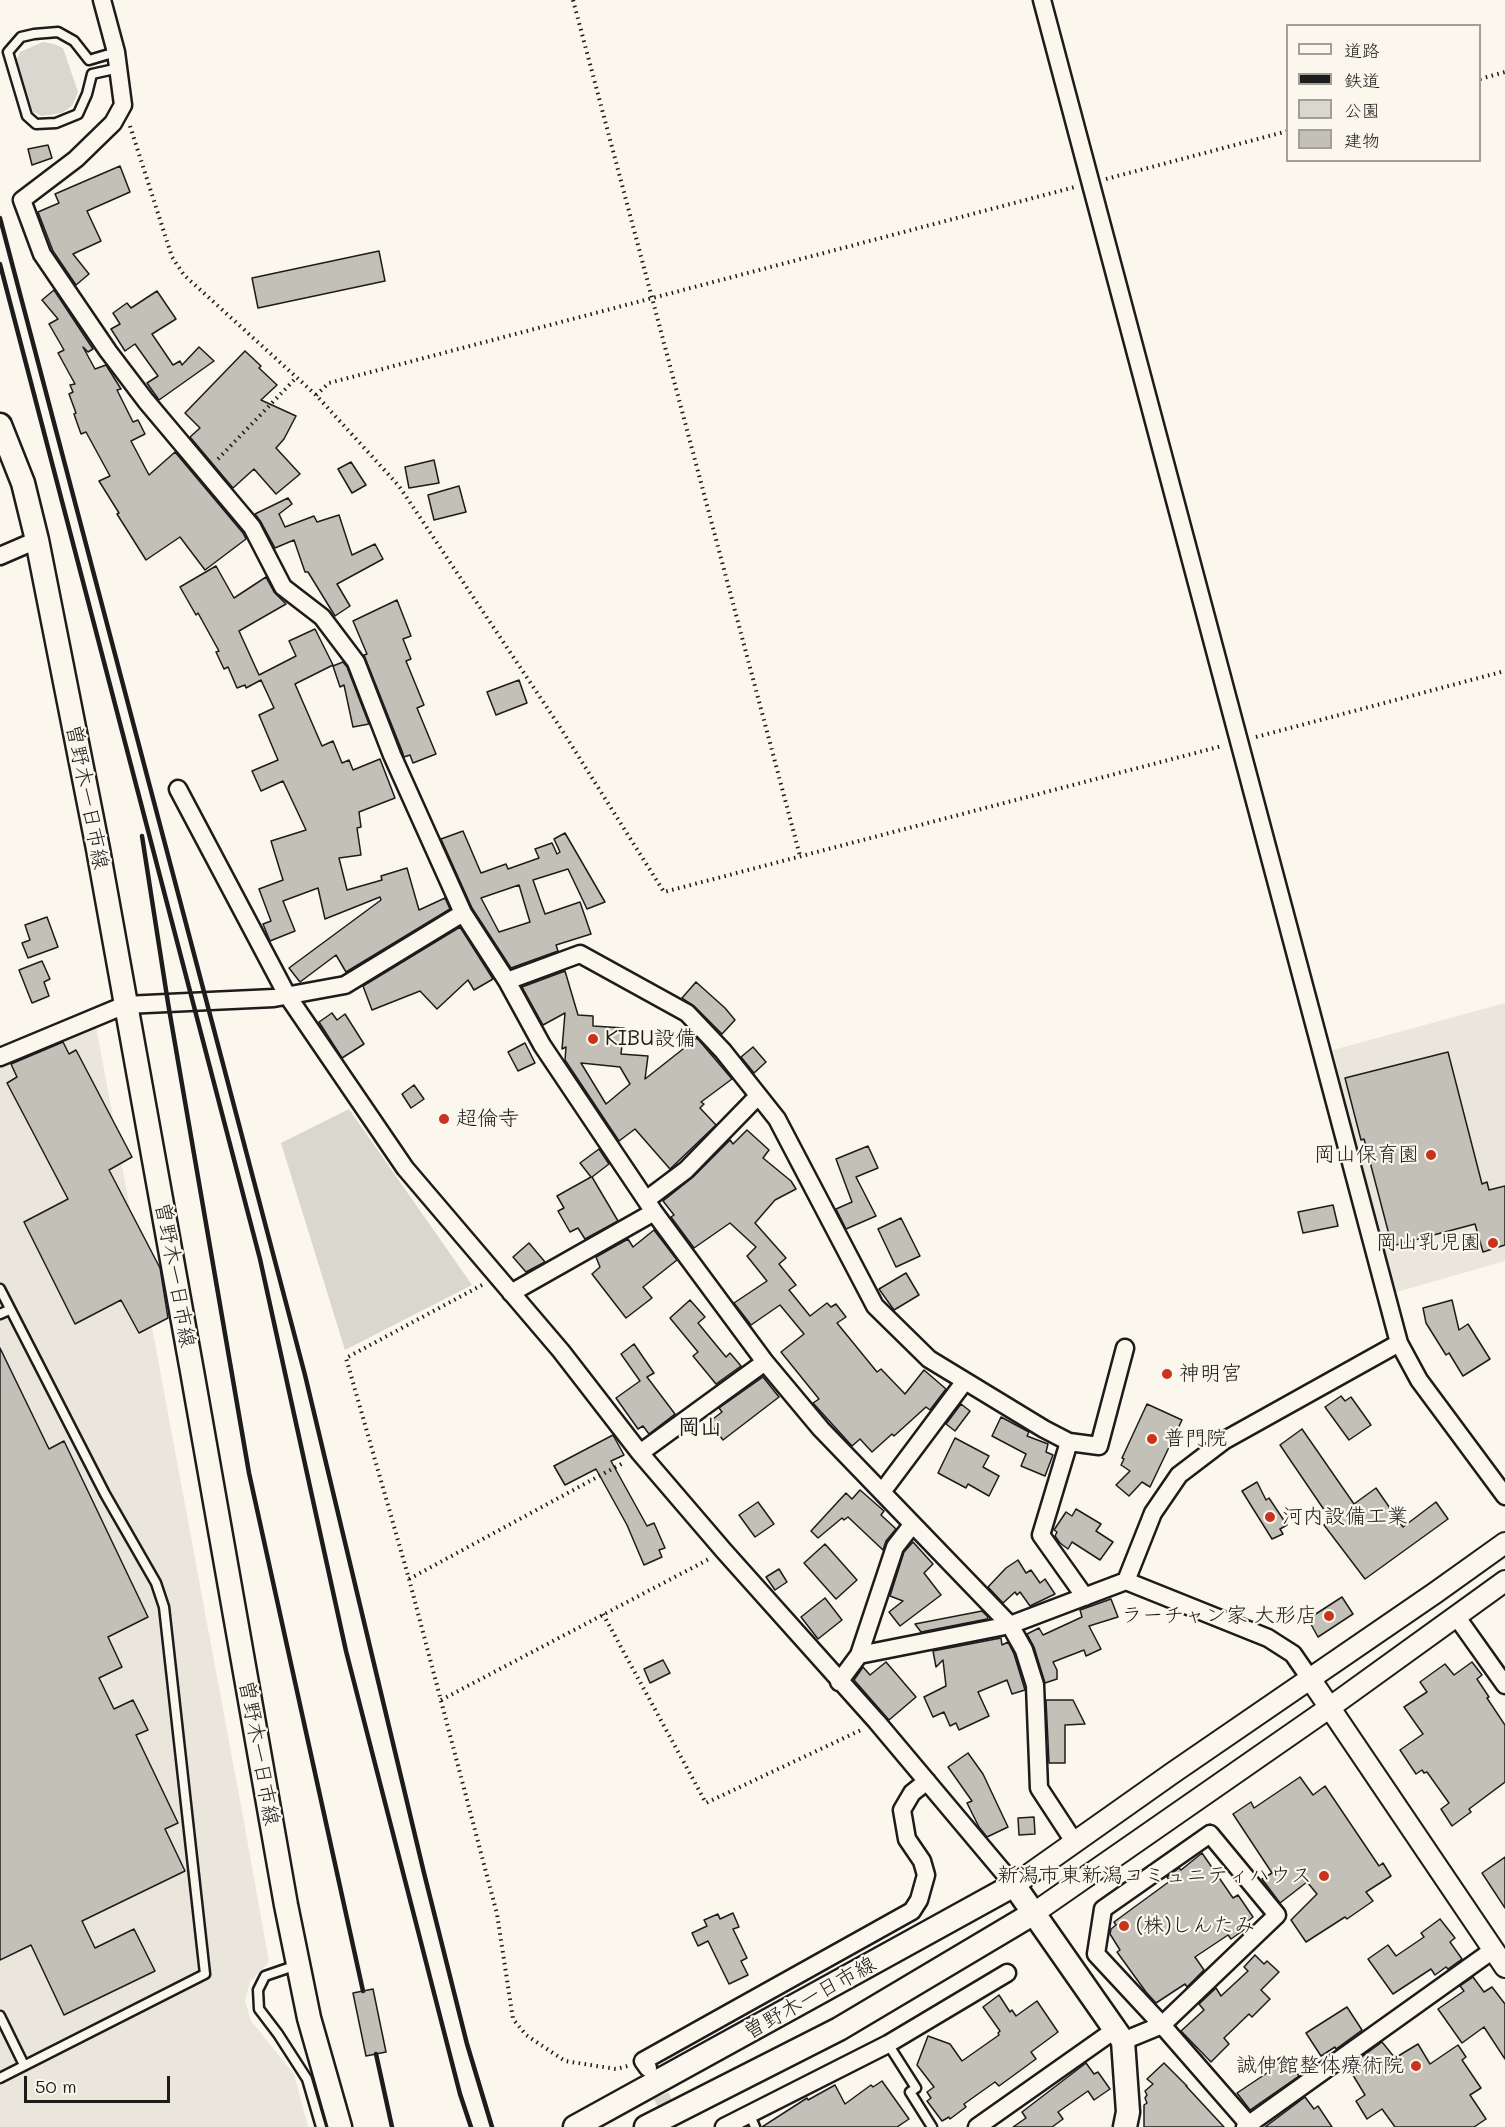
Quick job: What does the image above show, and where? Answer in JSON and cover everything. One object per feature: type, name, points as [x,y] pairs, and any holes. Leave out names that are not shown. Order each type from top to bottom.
[{"type":"main road","name":"曽野木一日市線","points":[[0,425],[23,483],[37,540],[98,849],[195,1382],[284,1894],[309,2018],[340,2127]]},
{"type":"main road","name":"曽野木一日市線","points":[[575,2127],[1014,1886]]},
{"type":"main road","points":[[1014,1886],[1120,2035],[1128,2112],[1125,2127]]},
{"type":"main road","name":"曽野木一日市線","points":[[646,2127],[839,2029],[1034,1913]]},
{"type":"street","points":[[102,0],[117,60],[123,105],[113,123],[76,159],[22,200],[42,254],[114,359],[252,527],[283,587],[322,617],[357,662],[392,755],[463,913],[507,981],[542,1045],[650,1206],[765,1362],[821,1429],[1010,1625],[1024,1650],[1035,1684],[1039,1788],[1075,1843]]},
{"type":"street","points":[[1042,0],[1399,1343],[1419,1380],[1505,1496]]},
{"type":"street","points":[[0,556],[37,540]]},
{"type":"street","points":[[178,789],[287,996],[405,1168],[561,1350],[640,1453],[839,1682],[877,1722],[1014,1886],[1174,1772],[1311,1680],[1505,1543]]},
{"type":"street","points":[[0,1057],[125,1005],[287,996],[345,985],[463,913]]},
{"type":"street","points":[[507,981],[580,954],[687,1013],[723,1051],[777,1119],[875,1306],[929,1359],[965,1381],[1069,1442],[1099,1446],[1125,1348]]},
{"type":"street","points":[[511,1293],[650,1206],[758,1096]]},
{"type":"street","points":[[1126,1581],[1154,1514],[1179,1475],[1226,1440],[1399,1343]]},
{"type":"street","points":[[640,1453],[765,1362]]},
{"type":"street","points":[[882,1492],[965,1381]]},
{"type":"street","points":[[1069,1442],[1041,1535],[1085,1597]]},
{"type":"street","points":[[839,1682],[859,1655],[895,1547],[912,1525]]},
{"type":"street","points":[[859,1655],[1010,1625],[1126,1581],[1268,1638],[1293,1654],[1505,1967]]},
{"type":"street","points":[[1034,1913],[1329,1708],[1505,1581]]},
{"type":"street","points":[[1456,1616],[1505,1685]]},
{"type":"street","points":[[645,2065],[912,1911],[920,1900],[926,1875],[922,1861],[907,1839],[902,1810],[912,1793],[927,1781]]},
{"type":"street","points":[[977,2127],[1120,2035],[1162,2025],[1277,1915],[1210,1834],[1103,1909],[1096,1954],[1162,2025],[1248,2126],[1493,1950]]},
{"type":"street","points":[[724,2127],[752,2121],[1007,1973]]},
{"type":"lane","points":[[58,32],[74,41],[89,60],[117,60],[92,74],[87,94],[78,114],[56,123],[36,124],[27,116],[8,52],[21,38],[34,34],[58,32]]},
{"type":"lane","points":[[0,1289],[105,1494],[156,1583],[164,1606],[205,1974],[0,2078]]},
{"type":"lane","points":[[0,1314],[9,1310]]},
{"type":"lane","points":[[299,1965],[265,1976],[258,1990],[259,2009],[307,2079],[321,2127]]},
{"type":"lane","points":[[0,2016],[24,2066]]},
{"type":"lane","points":[[888,2044],[916,2088],[909,2092],[932,2127]]},
{"type":"path","points":[[573,0],[800,856]]},
{"type":"path","points":[[1481,78],[1505,72]]},
{"type":"path","points":[[123,105],[172,257],[184,275],[316,395],[399,486],[558,724],[664,892],[1505,671]]},
{"type":"path","points":[[316,395],[329,383],[1286,130]]},
{"type":"path","points":[[205,472],[296,378]]},
{"type":"path","points":[[497,1277],[346,1358],[409,1579],[497,1914],[513,2019],[526,2035],[565,2061],[616,2069],[645,2065]]},
{"type":"path","points":[[409,1579],[640,1453]]},
{"type":"path","points":[[441,1700],[724,1551]]},
{"type":"path","points":[[603,1614],[706,1803],[877,1722]]},
{"type":"shaded area","name":"岡山保育園","points":[[1505,1003],[1505,1261],[1390,1294],[1333,1050]]},
{"type":"shaded area","points":[[93,1010],[269,1962],[250,1982],[245,2001],[251,2021],[294,2074],[308,2127],[0,2127],[0,1052]]},
{"type":"green space","points":[[43,42],[63,48],[78,92],[72,106],[62,113],[42,116],[33,112],[17,59],[20,52]]},
{"type":"green space","points":[[349,1109],[472,1285],[345,1350],[281,1143]]},
{"type":"building","points":[[48,145],[52,158],[32,165],[28,149]]},
{"type":"building","points":[[120,166],[130,192],[87,211],[101,241],[73,254],[89,274],[76,285],[53,251],[38,212],[59,203],[55,194]]},
{"type":"building","points":[[379,251],[385,281],[258,308],[252,278]]},
{"type":"building","points":[[54,290],[93,349],[88,352],[83,347],[95,369],[106,365],[121,389],[117,390],[133,422],[138,420],[145,434],[131,441],[149,475],[175,452],[243,533],[246,539],[205,570],[180,537],[146,560],[99,481],[110,476],[86,432],[81,434],[69,394],[73,392],[70,385],[75,384],[58,353],[64,350],[49,324],[58,319],[42,300]]},
{"type":"building","points":[[157,291],[176,319],[152,334],[173,365],[180,361],[182,365],[199,347],[214,361],[159,400],[147,383],[158,376],[135,344],[125,351],[111,329],[120,324],[113,313],[127,303],[131,308]]},
{"type":"building","points":[[245,351],[277,385],[261,400],[296,416],[284,439],[276,448],[300,474],[276,494],[254,469],[233,488],[190,437],[200,428],[185,413]]},
{"type":"building","points":[[434,460],[439,483],[409,488],[405,467]]},
{"type":"building","points":[[351,462],[366,485],[352,493],[338,469]]},
{"type":"building","points":[[459,486],[466,512],[434,520],[428,495]]},
{"type":"building","points":[[288,498],[292,504],[279,514],[285,527],[314,516],[317,522],[339,515],[352,555],[375,544],[383,559],[337,584],[350,606],[335,616],[308,572],[305,572],[294,540],[275,548],[255,514]]},
{"type":"building","points":[[216,566],[234,598],[266,577],[274,592],[286,604],[239,631],[259,675],[296,656],[289,641],[315,629],[333,665],[295,684],[322,746],[333,741],[342,763],[349,760],[353,770],[380,759],[395,798],[359,812],[361,827],[357,828],[361,855],[339,858],[347,890],[382,880],[381,876],[407,868],[419,910],[445,898],[450,909],[346,972],[336,955],[300,982],[289,968],[381,900],[380,897],[325,919],[318,888],[283,901],[295,931],[270,941],[263,924],[271,921],[259,889],[283,880],[271,841],[306,830],[283,781],[261,791],[252,771],[278,760],[259,715],[274,708],[261,680],[246,688],[245,685],[237,688],[228,667],[224,669],[216,652],[219,651],[198,613],[196,615],[180,587]]},
{"type":"building","points":[[397,600],[411,636],[403,639],[411,659],[406,661],[424,705],[417,708],[436,754],[413,763],[410,755],[404,757],[353,621]]},
{"type":"building","points":[[343,662],[369,724],[353,727],[344,685],[340,687],[333,666]]},
{"type":"building","points":[[519,680],[527,703],[496,715],[487,692]]},
{"type":"building","points":[[463,831],[481,873],[506,864],[508,869],[539,858],[535,849],[552,843],[557,854],[560,852],[554,839],[565,833],[605,902],[587,909],[568,869],[533,880],[545,914],[580,902],[591,934],[556,945],[558,951],[511,968],[472,908],[441,839]],"holes":[[[519,885],[530,922],[499,932],[481,898]]]},
{"type":"building","points":[[47,917],[58,947],[28,958],[22,943],[30,940],[25,925]]},
{"type":"building","points":[[460,927],[493,979],[474,990],[468,980],[437,1009],[420,991],[372,1010],[363,986]]},
{"type":"building","points":[[42,961],[50,979],[44,982],[49,996],[32,1003],[19,970]]},
{"type":"building","points":[[565,971],[578,1015],[593,1016],[593,1026],[624,1028],[621,1054],[648,1056],[645,1079],[697,1038],[732,1079],[701,1102],[704,1104],[700,1108],[716,1125],[670,1169],[635,1129],[619,1141],[565,1060],[566,1047],[562,1049],[565,1013],[543,1025],[522,987]],"holes":[[[581,1063],[620,1067],[630,1084],[606,1104]]]},
{"type":"building","points":[[696,982],[735,1020],[722,1034],[694,1006],[682,998]]},
{"type":"building","points":[[332,1013],[337,1020],[345,1014],[364,1044],[342,1058],[319,1022]]},
{"type":"building","points":[[63,1042],[69,1054],[76,1050],[132,1157],[109,1170],[160,1268],[168,1318],[139,1333],[121,1300],[75,1324],[24,1222],[68,1199],[7,1083],[17,1077],[11,1064]]},
{"type":"building","points":[[525,1043],[535,1063],[518,1071],[508,1052]]},
{"type":"building","points":[[753,1047],[766,1062],[754,1073],[741,1057]]},
{"type":"building","points":[[1448,1052],[1482,1184],[1487,1182],[1489,1190],[1505,1186],[1505,1245],[1483,1252],[1475,1224],[1392,1246],[1364,1139],[1361,1140],[1345,1078]]},
{"type":"building","points":[[414,1085],[424,1099],[411,1108],[402,1094]]},
{"type":"building","points":[[747,1130],[769,1150],[763,1158],[791,1181],[796,1189],[775,1200],[755,1223],[786,1258],[779,1264],[796,1285],[789,1290],[810,1316],[827,1303],[831,1307],[836,1304],[846,1317],[837,1323],[877,1372],[881,1369],[905,1394],[924,1370],[946,1389],[930,1410],[926,1407],[872,1452],[860,1439],[852,1446],[813,1403],[819,1399],[781,1352],[804,1334],[780,1305],[751,1325],[734,1303],[767,1281],[747,1256],[756,1247],[730,1223],[694,1248],[671,1217],[674,1215],[663,1201],[693,1177],[730,1140],[733,1144]]},
{"type":"building","points":[[868,1146],[878,1168],[856,1177],[876,1216],[846,1229],[836,1209],[852,1202],[836,1159]]},
{"type":"building","points":[[599,1149],[609,1164],[592,1177],[618,1221],[585,1239],[578,1228],[570,1232],[558,1211],[564,1208],[557,1196],[591,1177],[580,1163]]},
{"type":"building","points":[[1333,1205],[1338,1226],[1303,1233],[1298,1212]]},
{"type":"building","points":[[901,1218],[920,1256],[896,1267],[878,1229]]},
{"type":"building","points":[[654,1230],[677,1260],[643,1287],[652,1298],[626,1318],[592,1274],[600,1267],[596,1257],[628,1239],[633,1247]]},
{"type":"building","points":[[529,1243],[545,1262],[526,1272],[513,1257]]},
{"type":"building","points":[[906,1273],[919,1295],[894,1310],[879,1289]]},
{"type":"building","points":[[690,1300],[705,1317],[698,1323],[726,1357],[730,1353],[741,1366],[716,1384],[693,1356],[698,1352],[670,1318]]},
{"type":"building","points":[[1452,1300],[1459,1330],[1468,1324],[1490,1359],[1463,1376],[1449,1353],[1446,1355],[1426,1323],[1423,1308]]},
{"type":"building","points":[[634,1344],[654,1373],[647,1377],[675,1414],[649,1434],[643,1426],[638,1429],[616,1398],[640,1381],[621,1354]]},
{"type":"building","points":[[0,1348],[49,1449],[64,1441],[148,1617],[108,1637],[122,1667],[99,1678],[114,1709],[133,1700],[148,1730],[136,1735],[178,1823],[165,1829],[185,1871],[82,1921],[95,1948],[134,1929],[155,1971],[64,2015],[31,1945],[0,1960]]},
{"type":"building","points":[[763,1377],[779,1397],[723,1440],[709,1422],[722,1412],[719,1408]]},
{"type":"building","points":[[1341,1396],[1345,1401],[1351,1397],[1371,1425],[1349,1440],[1325,1407]]},
{"type":"building","points":[[961,1404],[970,1411],[955,1431],[946,1424]]},
{"type":"building","name":"普門院","points":[[1147,1404],[1182,1420],[1150,1487],[1142,1482],[1129,1496],[1116,1485],[1130,1471],[1121,1465],[1124,1459],[1122,1458]]},
{"type":"building","points":[[1001,1417],[1029,1432],[1027,1436],[1048,1444],[1046,1452],[1053,1455],[1045,1476],[1021,1466],[1026,1454],[992,1436]]},
{"type":"building","points":[[1302,1429],[1354,1504],[1376,1488],[1403,1527],[1436,1502],[1448,1519],[1365,1579],[1324,1525],[1331,1520],[1280,1445]]},
{"type":"building","points":[[613,1435],[624,1455],[611,1461],[647,1526],[654,1523],[665,1548],[659,1550],[662,1557],[644,1565],[627,1525],[596,1469],[565,1485],[554,1466]]},
{"type":"building","points":[[955,1438],[989,1456],[983,1467],[999,1476],[989,1496],[968,1484],[966,1488],[938,1473]]},
{"type":"building","points":[[1257,1482],[1266,1500],[1269,1498],[1287,1525],[1280,1529],[1283,1534],[1272,1539],[1242,1491]]},
{"type":"building","points":[[860,1490],[884,1511],[881,1515],[896,1529],[886,1541],[883,1550],[848,1517],[844,1520],[842,1518],[818,1538],[811,1531],[846,1493],[852,1499]]},
{"type":"building","points":[[758,1502],[774,1524],[755,1537],[739,1515]]},
{"type":"building","points":[[1076,1509],[1101,1524],[1096,1531],[1113,1542],[1100,1560],[1072,1542],[1068,1549],[1055,1536],[1057,1532],[1054,1530],[1066,1512],[1072,1516]]},
{"type":"building","points":[[913,1542],[933,1564],[924,1573],[941,1595],[900,1626],[889,1612],[903,1601],[890,1596],[904,1552]]},
{"type":"building","points":[[825,1544],[857,1580],[836,1599],[804,1563]]},
{"type":"building","points":[[1018,1560],[1026,1573],[1031,1570],[1040,1583],[1045,1579],[1055,1594],[1030,1606],[1020,1592],[1017,1595],[1015,1592],[1003,1603],[988,1587],[1006,1568]]},
{"type":"building","points":[[779,1569],[787,1582],[775,1590],[766,1577]]},
{"type":"building","points":[[1342,1597],[1353,1614],[1318,1637],[1308,1619]]},
{"type":"building","points":[[825,1598],[842,1620],[818,1639],[801,1617]]},
{"type":"building","points":[[1111,1599],[1118,1617],[1089,1626],[1101,1649],[1086,1656],[1084,1650],[1053,1662],[1057,1670],[1057,1679],[1045,1683],[1034,1647],[1027,1634],[1039,1628],[1043,1635],[1082,1617],[1080,1610]]},
{"type":"building","points":[[982,1611],[988,1617],[987,1619],[921,1632],[915,1624]]},
{"type":"building","points":[[1001,1638],[1002,1645],[1008,1642],[1014,1654],[1025,1690],[1012,1694],[1007,1680],[978,1692],[989,1716],[959,1730],[956,1723],[950,1726],[944,1712],[933,1717],[924,1697],[946,1686],[943,1660],[936,1667],[933,1651]]},
{"type":"building","points":[[663,1660],[670,1673],[650,1683],[644,1669]]},
{"type":"building","points":[[886,1662],[916,1697],[889,1720],[854,1680],[863,1667],[870,1675]]},
{"type":"building","points":[[1472,1662],[1482,1675],[1477,1679],[1505,1725],[1505,1782],[1469,1809],[1471,1812],[1452,1826],[1441,1809],[1449,1803],[1427,1772],[1424,1773],[1422,1770],[1416,1774],[1400,1750],[1423,1734],[1404,1707],[1427,1692],[1420,1682],[1445,1664],[1454,1675]]},
{"type":"building","points":[[1046,1700],[1073,1700],[1085,1724],[1065,1725],[1065,1763],[1049,1763]]},
{"type":"building","points":[[968,1753],[983,1774],[1008,1827],[987,1837],[979,1827],[967,1803],[972,1801],[948,1767]]},
{"type":"building","points":[[1300,1777],[1313,1795],[1325,1786],[1379,1866],[1383,1863],[1391,1876],[1366,1892],[1373,1901],[1306,1942],[1291,1920],[1317,1894],[1307,1882],[1280,1903],[1262,1879],[1272,1873],[1233,1814],[1251,1802],[1254,1808]]},
{"type":"building","points":[[1034,1817],[1035,1834],[1019,1835],[1018,1818]]},
{"type":"building","points":[[1202,1853],[1233,1898],[1238,1895],[1253,1917],[1248,1921],[1251,1925],[1231,1939],[1228,1935],[1195,1957],[1204,1970],[1187,1987],[1185,1984],[1156,2003],[1117,1952],[1120,1950],[1110,1934],[1111,1929],[1116,1925],[1114,1922],[1170,1881],[1167,1877],[1179,1868],[1181,1870]]},
{"type":"building","points":[[1505,1857],[1505,1908],[1482,1873]]},
{"type":"building","points":[[733,1913],[739,1927],[733,1929],[747,1958],[741,1961],[748,1975],[729,1984],[708,1941],[698,1946],[692,1933],[707,1926],[704,1920],[718,1914],[720,1919]]},
{"type":"building","points":[[1440,1919],[1455,1938],[1450,1942],[1462,1959],[1435,1975],[1431,1969],[1393,1994],[1368,1959],[1388,1945],[1396,1956],[1424,1937],[1421,1933]]},
{"type":"building","points":[[1255,1955],[1264,1964],[1267,1961],[1279,1972],[1261,1990],[1270,1999],[1252,2017],[1249,2014],[1224,2038],[1229,2044],[1211,2062],[1181,2031],[1204,2010],[1199,2004],[1216,1988],[1221,1996],[1248,1971],[1244,1967]]},
{"type":"building","points":[[1473,1977],[1484,1992],[1492,1987],[1505,2004],[1505,2059],[1484,2027],[1462,2043],[1438,2009],[1464,1991],[1460,1986]]},
{"type":"building","points":[[373,1989],[386,2052],[366,2056],[353,1993]]},
{"type":"building","points":[[999,1995],[1010,2012],[1012,2010],[1016,2016],[1037,2001],[1058,2032],[1031,2052],[1036,2059],[999,2086],[995,2082],[964,2104],[966,2107],[950,2119],[949,2117],[942,2121],[927,2101],[931,2098],[927,2092],[934,2087],[917,2065],[928,2036],[950,2044],[962,2061],[999,2035],[1000,2031],[983,2007]]},
{"type":"building","points":[[1347,2007],[1362,2030],[1336,2049],[1335,2047],[1321,2056],[1306,2033]]},
{"type":"building","points":[[1382,2042],[1395,2058],[1418,2044],[1430,2064],[1458,2045],[1466,2057],[1462,2060],[1481,2088],[1470,2095],[1486,2119],[1474,2127],[1395,2127],[1382,2109],[1367,2119],[1356,2101],[1365,2095],[1348,2067]]},
{"type":"building","points":[[1285,2055],[1299,2076],[1250,2110],[1237,2093],[1273,2069],[1270,2064]]},
{"type":"building","points":[[1086,2063],[1094,2074],[1098,2072],[1110,2089],[1094,2100],[1088,2091],[1058,2112],[1063,2119],[1052,2127],[1013,2127],[1026,2118],[1022,2112]]},
{"type":"building","points":[[1164,2063],[1224,2127],[1144,2127],[1144,2105],[1147,2103],[1145,2091],[1153,2084],[1147,2079]]},
{"type":"building","points":[[882,2081],[909,2119],[897,2127],[762,2127],[807,2098],[808,2100],[835,2085],[845,2104],[871,2085],[873,2087]]},
{"type":"building","points":[[1305,2097],[1314,2109],[1318,2106],[1332,2127],[1265,2127]]},
{"type":"tunnel","points":[[651,2074],[676,2127]]},
{"type":"railway","points":[[0,218],[305,1375],[424,1873],[467,2044],[492,2127]]},
{"type":"railway","points":[[0,264],[260,1259],[346,1651],[460,2094],[471,2127]]},
{"type":"railway","points":[[142,836],[168,1003],[249,1473],[363,1991]]},
{"type":"railway","points":[[376,2054],[392,2127]]},
{"type":"place","name":"KIBU設備","points":[[593,1039]]},
{"type":"place","name":"超倫寺","points":[[444,1119]]},
{"type":"place","name":"岡山保育園","points":[[1431,1155]]},
{"type":"place","name":"岡山乳児園","points":[[1493,1243]]},
{"type":"place","name":"神明宮","points":[[1167,1374]]},
{"type":"place","name":"普門院","points":[[1152,1439]]},
{"type":"place","name":"河内設備工業","points":[[1270,1517]]},
{"type":"place","name":"ラーチャン家 大形店","points":[[1329,1616]]},
{"type":"place","name":"新潟市東新潟コミュニティハウス","points":[[1324,1876]]},
{"type":"place","name":"(株)しんたみ","points":[[1124,1926]]},
{"type":"place","name":"誠伸館整体療術院","points":[[1416,2066]]},
{"type":"district","name":"岡山","points":[[700,1427]]}]
